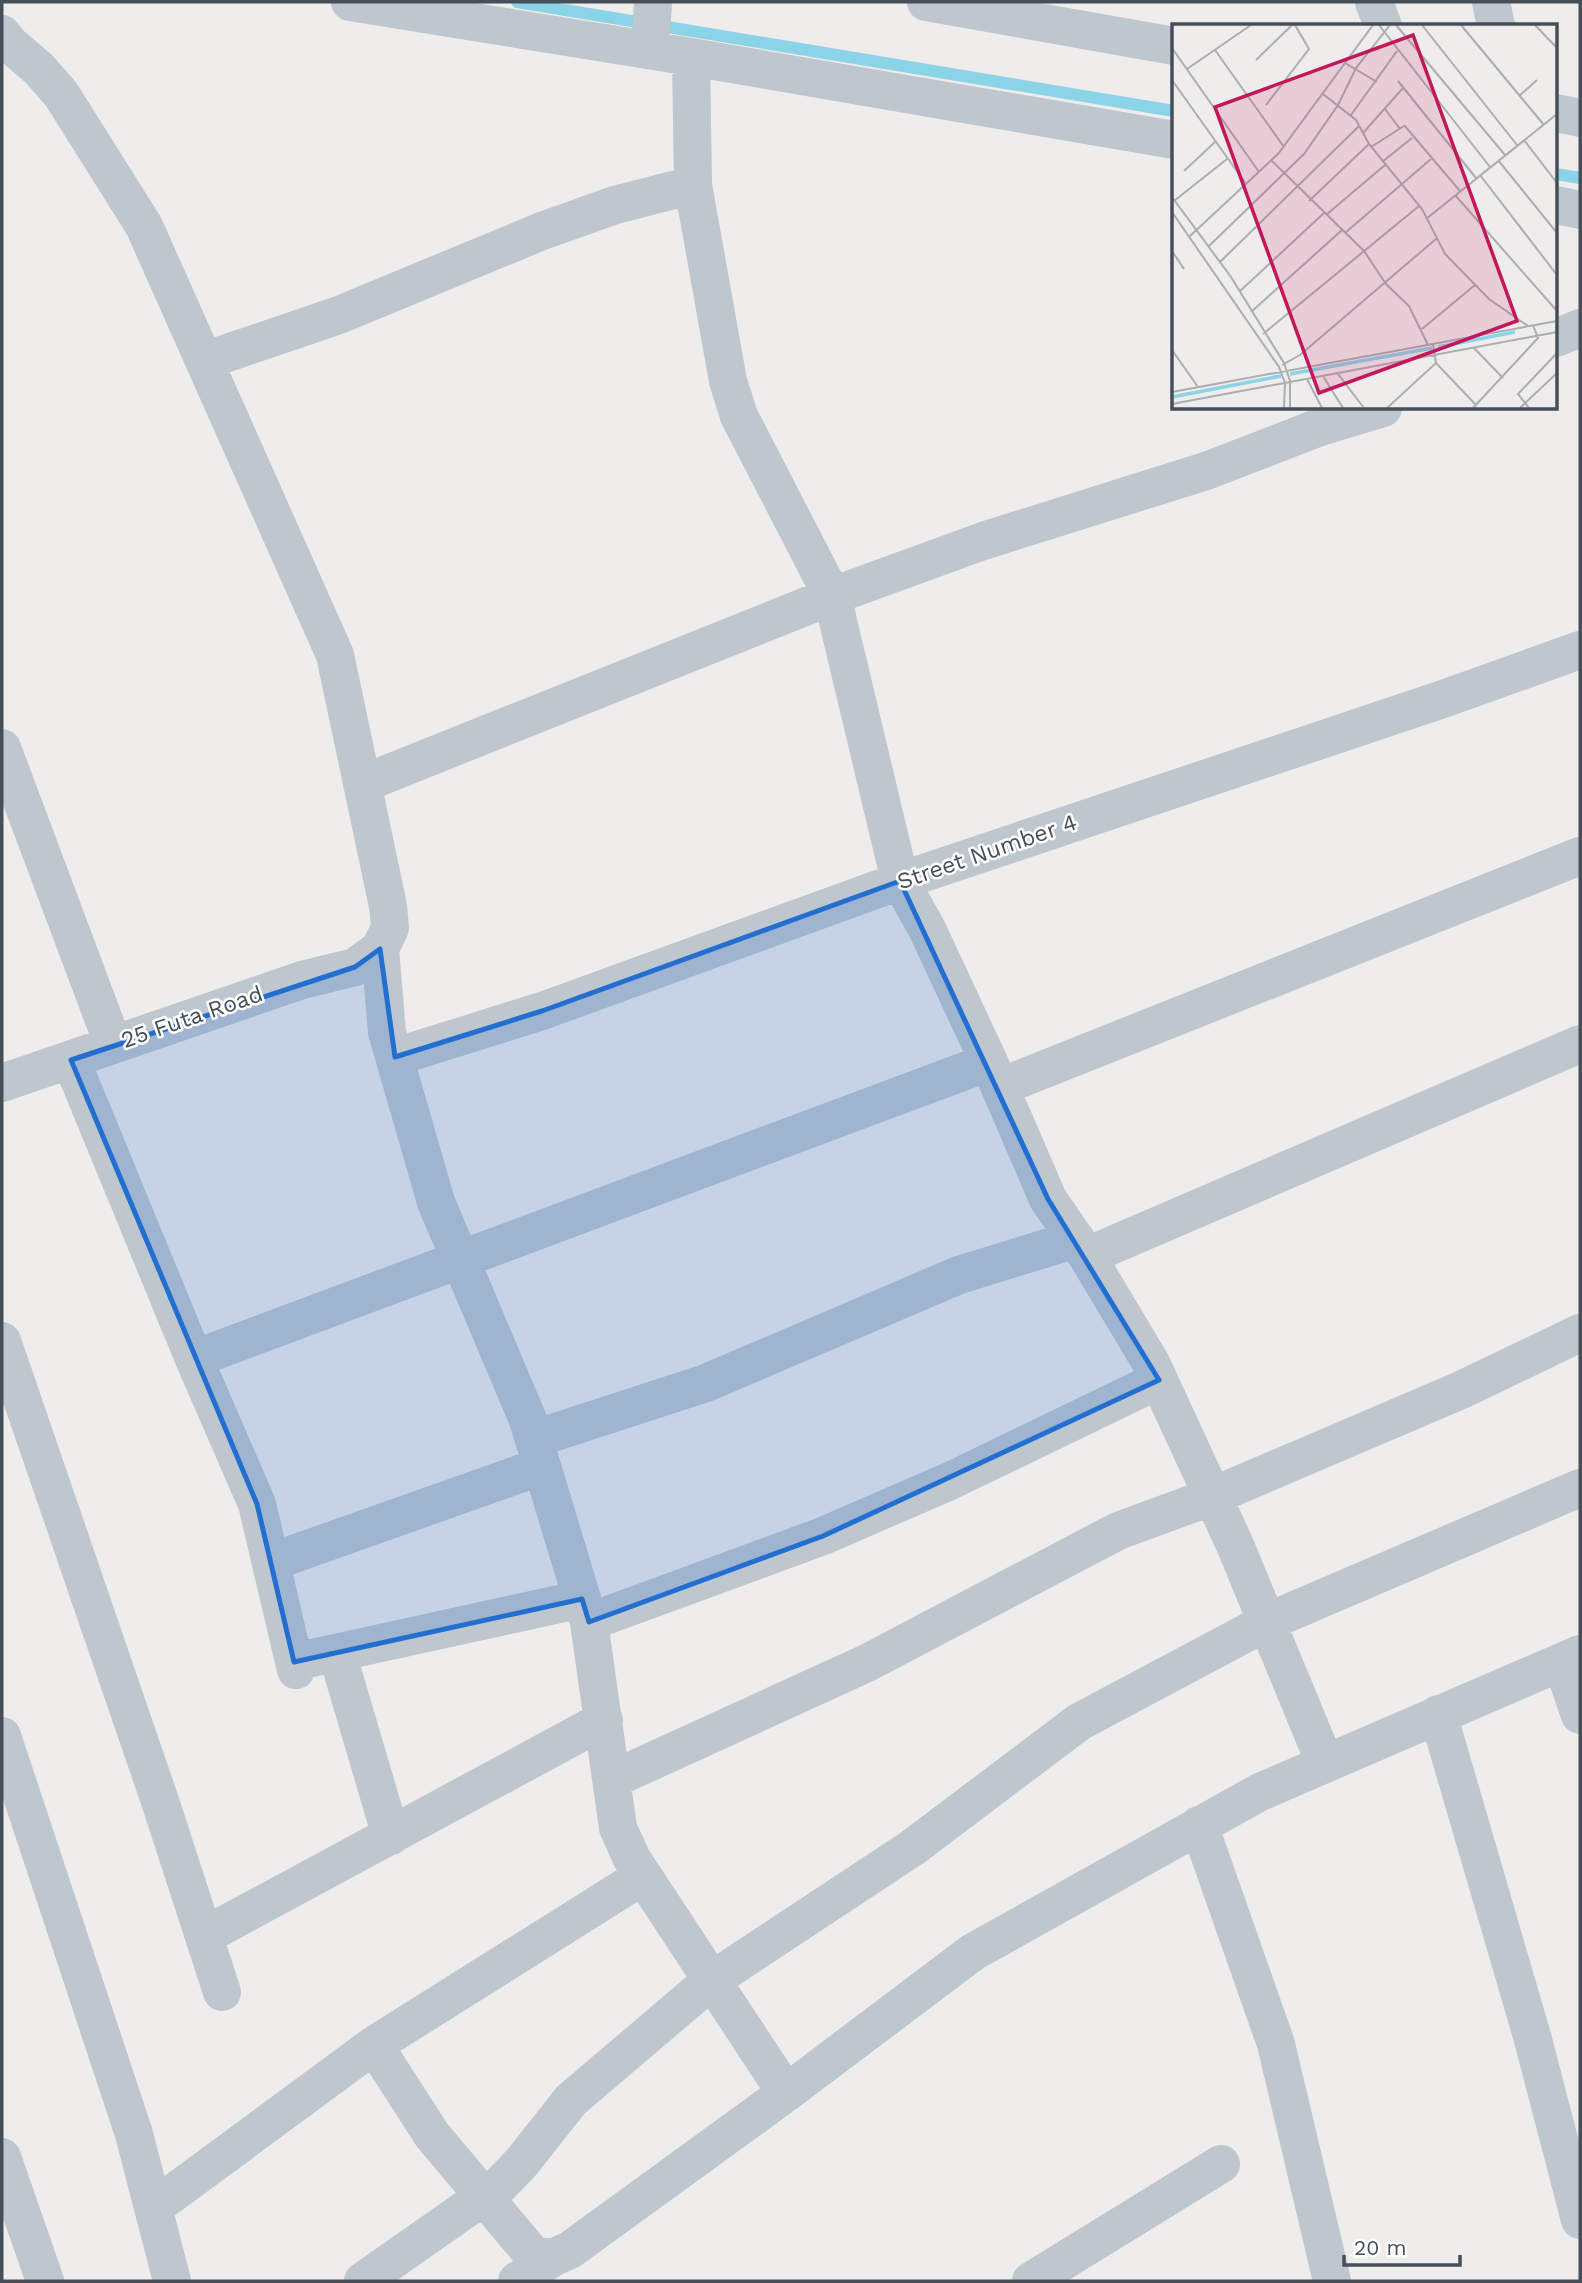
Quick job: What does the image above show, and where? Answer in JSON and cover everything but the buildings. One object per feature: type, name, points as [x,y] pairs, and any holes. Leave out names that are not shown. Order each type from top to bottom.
[{"type":"street","points":[[350,2],[651,29],[691,57],[1172,140]]},
{"type":"street","points":[[926,2],[1172,46]]},
{"type":"street","points":[[1374,2],[1382,24]]},
{"type":"street","points":[[1491,2],[1496,24]]},
{"type":"street","points":[[2,34],[61,94],[144,226],[335,655],[388,906],[390,928],[380,949],[387,1032],[436,1202],[538,1452],[586,1611],[613,1779],[618,1828],[632,1858],[786,2093]]},
{"type":"street","points":[[691,57],[693,185],[728,380],[740,416],[832,596],[900,881],[927,929],[1048,1199],[1082,1247],[1151,1363],[1213,1496],[1325,1763]]},
{"type":"street","points":[[1558,113],[1580,118]]},
{"type":"street","points":[[204,361],[339,315],[542,231],[615,205],[693,185]]},
{"type":"street","points":[[1558,205],[1580,210]]},
{"type":"street","points":[[1558,337],[1580,328]]},
{"type":"street","points":[[362,784],[832,596],[983,541],[1206,471],[1320,427],[1376,410]]},
{"type":"street","name":"Street Number 4","points":[[395,1057],[542,1011],[900,881],[1430,704],[1580,650]]},
{"type":"street","points":[[2,748],[113,1044]]},
{"type":"street","points":[[194,1359],[461,1259],[994,1074],[1580,856]]},
{"type":"street","name":"25 Futa Road","points":[[2,1083],[302,980],[355,967],[380,949]]},
{"type":"street","points":[[271,1562],[960,1275],[1082,1247],[1580,1044]]},
{"type":"street","points":[[71,1060],[194,1359],[257,1503],[295,1666],[337,1653],[586,1611],[835,1531],[950,1481],[1159,1380]]},
{"type":"street","points":[[613,1779],[867,1663],[1118,1531],[1213,1496],[1461,1390],[1580,1333]]},
{"type":"street","points":[[2,1341],[160,1801],[222,1992]]},
{"type":"street","points":[[363,2281],[500,2185],[522,2162],[571,2100],[712,1980],[912,1848],[1079,1722],[1267,1622],[1580,1488]]},
{"type":"street","points":[[337,1653],[390,1836]]},
{"type":"street","points":[[517,2281],[552,2258],[570,2250],[786,2093],[973,1952],[1260,1792],[1571,1658],[1580,1715]]},
{"type":"street","points":[[1438,1714],[1532,2036],[1580,2220]]},
{"type":"street","points":[[204,1936],[604,1720]]},
{"type":"street","points":[[2,1736],[134,2134],[172,2281]]},
{"type":"street","points":[[1199,1825],[1276,2044],[1332,2281]]},
{"type":"street","points":[[153,2208],[374,2045],[643,1875]]},
{"type":"street","points":[[374,2045],[432,2135],[483,2198],[533,2255],[552,2258]]},
{"type":"street","points":[[2,2157],[44,2281]]},
{"type":"street","points":[[1031,2281],[1220,2164]]},
{"type":"highlighted area","points":[[900,881],[1048,1199],[1159,1380],[823,1536],[589,1622],[582,1599],[294,1662],[257,1504],[71,1060],[355,967],[380,949],[395,1057],[542,1011]]},
{"type":"waterway","points":[[517,2],[1172,111]]},
{"type":"waterway","points":[[1558,174],[1580,178]]}]
